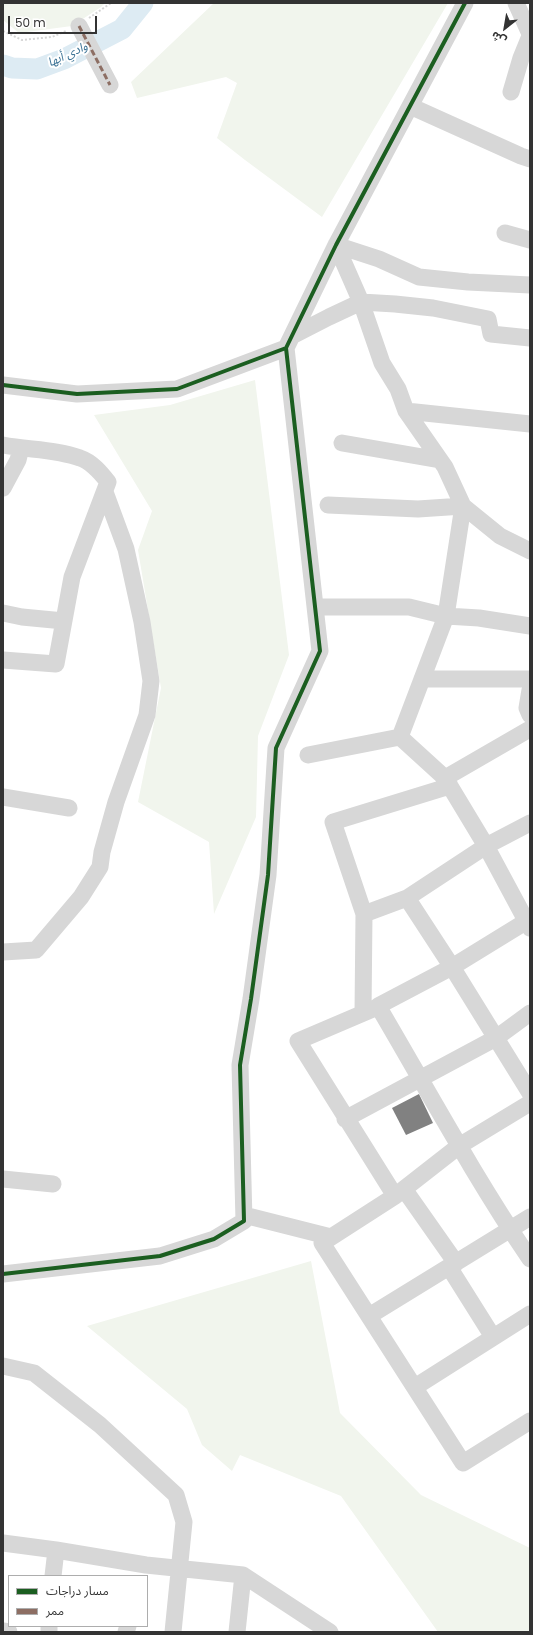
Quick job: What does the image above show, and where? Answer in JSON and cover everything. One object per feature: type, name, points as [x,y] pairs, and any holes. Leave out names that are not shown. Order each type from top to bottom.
[{"type":"street","points":[[3,1274],[160,1256],[214,1239],[244,1221],[240,1065],[252,999],[268,874],[276,748],[320,651],[289,342],[336,245],[465,3]]},
{"type":"street","points":[[511,92],[521,58],[530,35],[516,3]]},
{"type":"street","points":[[79,26],[110,85]]},
{"type":"street","points":[[410,106],[530,159]]},
{"type":"street","points":[[506,233],[530,240]]},
{"type":"street","points":[[336,245],[379,259],[419,276],[468,282],[530,284]]},
{"type":"street","points":[[336,245],[362,302],[382,363],[398,389],[406,411],[445,467],[463,506],[500,536],[530,551]]},
{"type":"street","points":[[3,385],[76,394],[177,389],[289,342],[329,317],[362,302],[433,308],[488,319],[491,334],[530,338]]},
{"type":"street","points":[[406,411],[530,424]]},
{"type":"street","points":[[342,443],[440,460]]},
{"type":"street","points":[[3,445],[49,451],[82,458],[99,470],[108,482],[72,577],[56,664],[3,660]]},
{"type":"street","points":[[3,488],[18,460],[21,448]]},
{"type":"street","points":[[3,952],[36,950],[81,897],[100,867],[102,852],[116,802],[147,715],[151,681],[142,622],[126,549],[105,492]]},
{"type":"street","points":[[328,506],[418,509],[463,506]]},
{"type":"street","points":[[400,737],[446,616],[463,506]]},
{"type":"street","points":[[315,606],[409,607],[446,616],[479,618],[530,626]]},
{"type":"street","points":[[3,613],[22,617],[64,621]]},
{"type":"street","points":[[422,679],[530,679]]},
{"type":"street","points":[[530,690],[527,708],[529,727],[448,782],[333,822],[364,914],[371,1009],[420,1078],[510,1230],[530,1259]]},
{"type":"street","points":[[308,755],[400,737]]},
{"type":"street","points":[[400,737],[448,782],[529,923],[452,967],[371,1009],[298,1041],[345,1119],[453,1265],[493,1337]]},
{"type":"street","points":[[3,797],[69,808]]},
{"type":"street","points":[[364,914],[406,898],[486,846],[530,823]]},
{"type":"street","points":[[406,898],[452,967],[496,1038],[530,1102],[459,1146],[399,1193],[322,1243],[464,1463],[530,1421]]},
{"type":"street","points":[[345,1119],[496,1038],[530,1013]]},
{"type":"street","points":[[3,1179],[53,1184]]},
{"type":"street","points":[[244,1215],[332,1237]]},
{"type":"street","points":[[369,1316],[530,1217]]},
{"type":"street","points":[[414,1387],[530,1314]]},
{"type":"street","points":[[3,1366],[34,1373],[100,1424],[176,1495],[184,1522],[178,1568],[173,1632]]},
{"type":"street","points":[[3,1544],[56,1550],[145,1570],[178,1568],[243,1575],[330,1632]]},
{"type":"street","points":[[53,1575],[56,1550]]},
{"type":"street","points":[[237,1632],[243,1575]]},
{"type":"street","points":[[3,1631],[9,1632]]},
{"type":"path","points":[[3,31],[22,40],[52,37],[79,26],[111,3]]},
{"type":"shaded area","points":[[3,3],[105,3],[72,26],[19,33],[3,20]]},
{"type":"shaded area","points":[[214,3],[448,3],[322,217],[217,138],[237,83],[226,77],[137,98],[131,82]]},
{"type":"shaded area","points":[[255,380],[289,655],[258,736],[256,817],[214,914],[209,842],[138,802],[161,688],[138,550],[152,511],[94,415],[170,405]]},
{"type":"shaded area","points":[[311,1261],[340,1413],[421,1495],[530,1548],[530,1632],[438,1632],[341,1496],[240,1455],[232,1471],[202,1445],[187,1409],[87,1326]]},
{"type":"building","points":[[419,1094],[433,1123],[406,1135],[392,1108]]},
{"type":"waterway","name":"وادي أبها","points":[[3,65],[12,68],[37,69],[64,59],[122,29],[143,3]]},
{"type":"marked path","points":[[79,26],[110,85]]},
{"type":"cycle path","points":[[3,385],[77,394],[177,389],[286,348],[336,245],[465,3]]},
{"type":"cycle path","points":[[3,1274],[160,1256],[214,1239],[244,1221],[240,1065],[251,999],[268,875],[276,748],[320,651],[286,348]]}]
